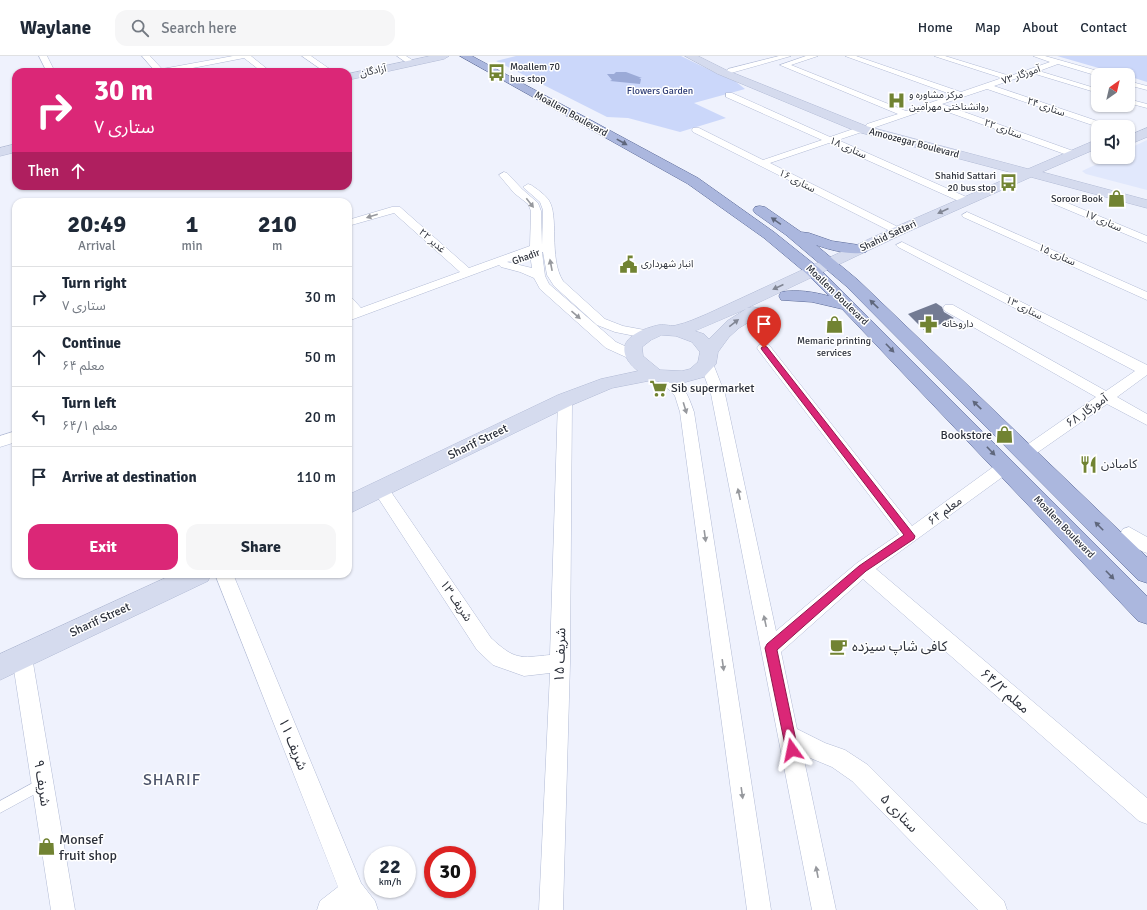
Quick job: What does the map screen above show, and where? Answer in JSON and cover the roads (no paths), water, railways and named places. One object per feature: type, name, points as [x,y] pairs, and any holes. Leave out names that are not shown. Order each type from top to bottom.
[{"type":"main road","name":"آزادگان","points":[[352,76],[444,56]]},
{"type":"main road","name":"Moallem Boulevard","points":[[465,56],[693,181],[826,271],[848,304],[1147,613]]},
{"type":"main road","name":"Moallem Boulevard","points":[[483,56],[703,173]]},
{"type":"main road","name":"Amoozegar Boulevard","points":[[690,56],[722,72],[866,127],[1043,173],[1147,197]]},
{"type":"main road","name":"Amoozegar Boulevard","points":[[700,56],[731,71],[866,127]]},
{"type":"main road","points":[[1135,127],[1147,121]]},
{"type":"main road","points":[[1135,138],[1147,132]]},
{"type":"main road","name":"Shahid Sattari","points":[[1043,173],[1073,154],[1091,146]]},
{"type":"main road","points":[[0,152],[12,149]]},
{"type":"main road","name":"Shahid Sattari","points":[[678,331],[826,271],[1043,173],[1091,157]]},
{"type":"main road","name":"Amoozegar Boulevard","points":[[1043,173],[1147,204]]},
{"type":"main road","name":"Moallem Boulevard","points":[[750,204],[790,232],[826,271],[1026,453],[1147,573]]},
{"type":"main road","name":"Shahid Sattari","points":[[931,232],[967,208]]},
{"type":"main road","points":[[790,232],[830,245],[861,249]]},
{"type":"main road","name":"Shahid Sattari","points":[[708,358],[721,334],[737,320],[787,296],[861,249],[900,238],[916,238]]},
{"type":"main road","points":[[787,296],[812,297],[848,304]]},
{"type":"main road","points":[[661,330],[678,331],[698,338],[708,358],[697,373],[682,377],[658,375],[634,357],[633,347],[637,340],[645,334],[661,330]]},
{"type":"main road","name":"Sharif Street","points":[[608,383],[634,357]]},
{"type":"main road","name":"Sharif Street","points":[[352,503],[565,400],[608,383],[658,375]]},
{"type":"main road","name":"Sharif Street","points":[[11,662],[190,578]]},
{"type":"street","points":[[43,56],[49,68]]},
{"type":"street","points":[[146,56],[156,68]]},
{"type":"street","points":[[181,68],[245,56],[262,68]]},
{"type":"street","points":[[306,56],[324,68]]},
{"type":"street","points":[[401,56],[413,63]]},
{"type":"street","points":[[731,71],[788,56]]},
{"type":"street","points":[[814,56],[784,65],[906,114]]},
{"type":"street","points":[[849,56],[961,95]]},
{"type":"street","points":[[938,56],[1009,78]]},
{"type":"street","points":[[1037,56],[1091,72]]},
{"type":"street","name":"۷۳ آموزگار","points":[[762,163],[1058,62]]},
{"type":"street","points":[[1032,71],[1091,89]]},
{"type":"street","points":[[1135,85],[1147,88]]},
{"type":"street","name":"ستاری ۲۴","points":[[986,86],[1091,122]]},
{"type":"street","name":"ستاری ۱۸","points":[[729,95],[830,140],[967,208]]},
{"type":"street","points":[[1135,102],[1147,106]]},
{"type":"street","name":"ستاری ۲۲","points":[[934,104],[1073,154]]},
{"type":"street","name":"ستاری ۱۶","points":[[696,130],[762,163],[900,238]]},
{"type":"street","points":[[634,357],[611,345],[544,286],[539,276],[535,251],[536,211],[533,203],[518,191],[504,175],[529,188],[544,201],[548,210],[548,250],[553,275],[558,283],[601,322],[620,330],[645,334]]},
{"type":"street","name":"ستاری ۱۷","points":[[1058,202],[1147,240]]},
{"type":"street","name":"ستاری ۱۵","points":[[967,208],[1147,296]]},
{"type":"street","name":"غدیر ۲۲","points":[[352,223],[396,209],[468,273]]},
{"type":"street","name":"ستاری ۱۳","points":[[900,238],[1146,370]]},
{"type":"street","name":"Ghadir","points":[[353,315],[468,273],[535,251],[548,250]]},
{"type":"street","name":"Ghadir","points":[[468,273],[505,265],[535,251]]},
{"type":"street","points":[[505,265],[524,269],[539,276]]},
{"type":"street","points":[[949,308],[1147,420]]},
{"type":"street","points":[[764,348],[910,536]]},
{"type":"street","points":[[708,358],[718,394],[824,910]]},
{"type":"street","name":"آموزگار ۶۸","points":[[1026,453],[1146,370]]},
{"type":"street","points":[[658,375],[681,394],[687,412],[759,910]]},
{"type":"street","name":"شریف ۱۵","points":[[551,910],[560,663],[565,400]]},
{"type":"street","points":[[0,442],[12,438]]},
{"type":"street","name":"معلم ۶۴","points":[[771,648],[863,568],[910,536],[1006,466]]},
{"type":"street","name":"شریف ۱۳","points":[[381,490],[484,644],[500,659],[524,667],[560,663]]},
{"type":"street","points":[[1129,534],[1147,546]]},
{"type":"street","name":"معلم ۶۴/۲","points":[[863,568],[1147,813]]},
{"type":"street","name":"شریف ۱۱","points":[[226,578],[359,901]]},
{"type":"street","name":"شریف ۹","points":[[11,662],[43,784],[63,910]]},
{"type":"street","name":"ستاری ۵","points":[[789,736],[821,753],[837,758],[860,773],[995,910]]},
{"type":"street","points":[[329,910],[359,901]]},
{"type":"lane","points":[[0,807],[43,784]]},
{"type":"place","name":"Moallem 70 bus stop","points":[[497,73]]},
{"type":"place","name":"مرکز مشاوره و روانشناختی مهرآمین","points":[[896,101]]},
{"type":"place","name":"Shahid Sattari 20 bus stop","points":[[1009,182]]},
{"type":"place","name":"Soroor Book","points":[[1116,199]]},
{"type":"place","name":"انبار شهرداری","points":[[628,264]]},
{"type":"place","name":"Memaric printing services","points":[[834,324]]},
{"type":"place","name":"داروخانه","points":[[929,324]]},
{"type":"place","name":"Sib supermarket","points":[[658,388]]},
{"type":"place","name":"Bookstore","points":[[1005,435]]},
{"type":"place","name":"کامبادن","points":[[1088,464]]},
{"type":"place","name":"کافی شاپ سیزده","points":[[839,646]]},
{"type":"place","name":"Monsef fruit shop","points":[[46,847]]},
{"type":"district","name":"SHARIF","points":[[172,780]]},
{"type":"park label","name":"Flowers Garden","points":[[660,91]]}]
